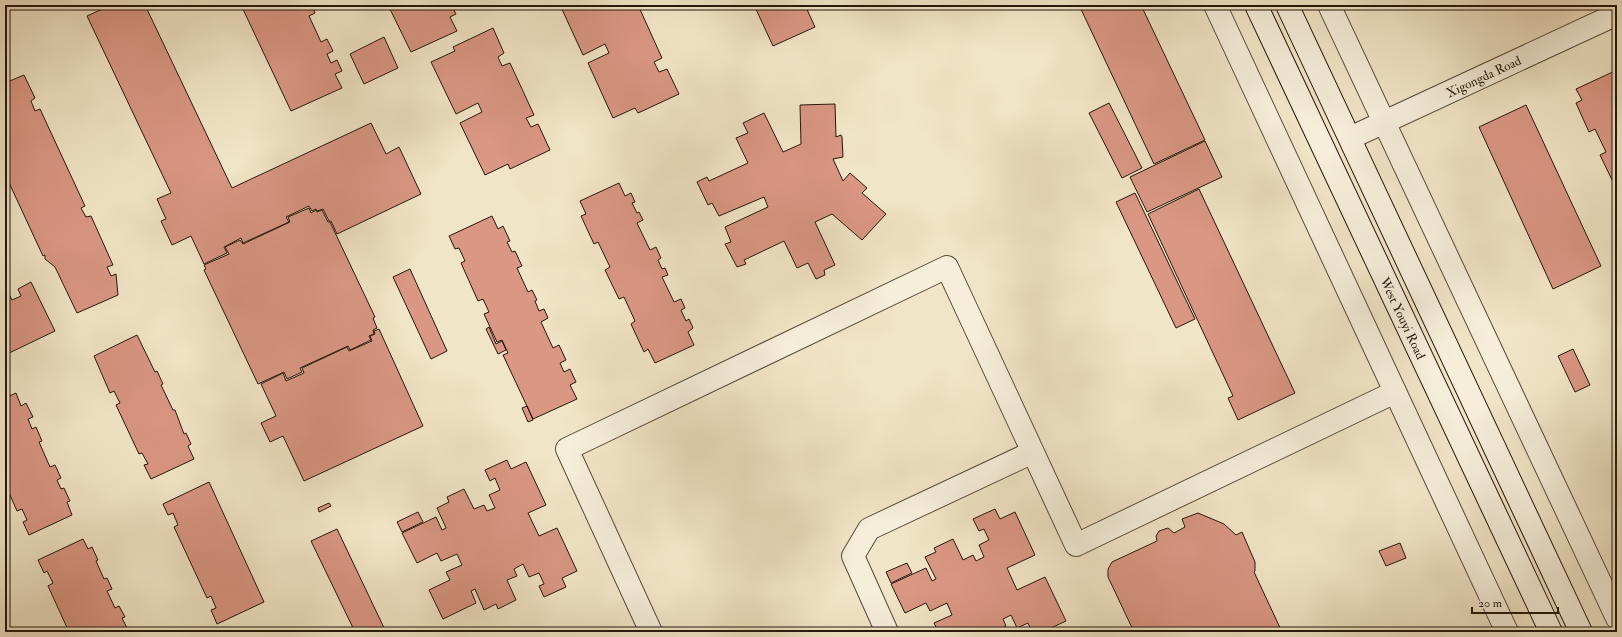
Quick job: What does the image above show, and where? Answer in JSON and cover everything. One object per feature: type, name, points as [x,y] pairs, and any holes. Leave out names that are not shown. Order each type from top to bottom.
[{"type":"street","points":[[1215,5],[1507,632]]},
{"type":"street","name":"West Youyi Road","points":[[1256,5],[1551,632]]},
{"type":"street","points":[[1287,5],[1582,632]]},
{"type":"street","points":[[1329,5],[1617,618]]},
{"type":"street","name":"Xigongda Road","points":[[1350,138],[1617,14]]},
{"type":"street","points":[[651,632],[567,449],[947,267],[1076,545],[1395,392]]},
{"type":"street","points":[[887,632],[853,556],[869,529],[1033,452]]},
{"type":"building","points":[[111,5],[145,5],[232,188],[371,123],[386,154],[399,147],[421,194],[337,234],[323,209],[317,211],[316,209],[312,211],[309,206],[286,217],[289,222],[243,243],[241,238],[224,247],[227,253],[204,264],[191,236],[172,245],[161,221],[166,219],[157,199],[171,193],[87,16]]},
{"type":"building","points":[[241,5],[312,5],[315,13],[309,16],[321,42],[327,39],[333,51],[327,54],[331,63],[337,60],[342,71],[335,74],[342,88],[291,111]]},
{"type":"building","points":[[388,5],[451,5],[456,14],[450,17],[457,31],[411,52]]},
{"type":"building","points":[[560,5],[628,5],[629,7],[638,5],[662,58],[654,62],[659,72],[667,69],[679,94],[638,113],[635,108],[613,118],[588,63],[609,53],[605,44],[583,55]]},
{"type":"building","points":[[754,5],[805,5],[815,27],[773,46]]},
{"type":"building","points":[[1079,5],[1141,5],[1205,140],[1154,164]]},
{"type":"building","points":[[493,28],[504,53],[498,57],[502,66],[510,63],[534,115],[526,118],[531,127],[538,124],[550,150],[510,169],[508,164],[485,175],[460,123],[482,112],[478,103],[456,114],[431,62],[455,51],[453,47]]},
{"type":"building","points":[[384,37],[398,68],[364,84],[350,54]]},
{"type":"building","points":[[1617,70],[1617,182],[1614,184],[1600,155],[1606,152],[1595,129],[1589,132],[1576,103],[1582,100],[1576,89]]},
{"type":"building","points":[[24,75],[35,98],[31,101],[35,111],[40,109],[85,206],[81,208],[86,217],[91,216],[113,265],[107,267],[111,276],[116,274],[118,295],[77,313],[55,267],[45,259],[45,255],[43,256],[5,174],[5,83]]},
{"type":"building","points":[[1109,103],[1142,168],[1122,178],[1089,113]]},
{"type":"building","points":[[835,104],[836,137],[841,135],[842,137],[843,157],[833,159],[843,181],[850,173],[867,188],[862,193],[886,214],[862,240],[832,214],[815,222],[835,265],[824,270],[825,275],[816,279],[808,263],[797,268],[784,241],[744,260],[746,264],[737,267],[725,244],[731,242],[725,227],[768,207],[764,197],[719,216],[712,203],[708,205],[697,182],[707,177],[709,181],[748,163],[736,138],[748,133],[743,123],[764,113],[783,152],[801,144],[800,105]]},
{"type":"building","points":[[1526,105],[1601,266],[1553,289],[1479,127]]},
{"type":"building","points":[[1205,141],[1222,177],[1147,212],[1130,177]]},
{"type":"building","points":[[619,183],[625,196],[631,193],[635,202],[632,203],[637,213],[639,212],[643,220],[637,223],[650,250],[656,247],[661,258],[658,260],[662,269],[665,268],[668,275],[662,277],[674,302],[681,299],[685,308],[681,310],[686,321],[689,319],[693,328],[688,332],[694,345],[655,363],[648,349],[644,352],[631,324],[635,321],[624,297],[619,299],[605,270],[610,267],[598,242],[594,244],[581,216],[586,214],[580,201]]},
{"type":"building","points":[[1199,189],[1295,393],[1238,420],[1228,398],[1233,396],[1148,214]]},
{"type":"building","points":[[1135,193],[1195,319],[1176,328],[1116,202]]},
{"type":"building","points":[[309,208],[311,213],[316,210],[317,212],[322,210],[328,222],[330,222],[375,317],[373,318],[377,328],[373,330],[374,334],[369,336],[371,340],[350,350],[348,346],[300,368],[302,372],[287,379],[284,372],[258,384],[204,270],[206,269],[204,265],[229,254],[225,247],[240,240],[243,244],[290,222],[288,217]]},
{"type":"building","points":[[492,216],[498,229],[503,226],[510,241],[507,242],[512,252],[515,251],[522,266],[517,268],[528,292],[532,290],[537,300],[535,301],[539,311],[544,309],[548,318],[541,322],[553,348],[559,345],[566,360],[560,363],[564,372],[570,369],[576,382],[570,385],[577,399],[533,419],[503,355],[508,353],[502,340],[497,342],[484,314],[489,312],[483,299],[478,301],[461,263],[465,261],[459,248],[455,249],[449,236]]},
{"type":"building","points":[[410,269],[447,351],[431,359],[393,277]]},
{"type":"building","points":[[31,282],[55,331],[5,355],[5,296],[9,294],[12,300],[21,296],[18,289]]},
{"type":"building","points":[[489,327],[496,344],[502,341],[506,350],[498,354],[486,329]]},
{"type":"building","points":[[379,329],[423,426],[304,481],[283,436],[270,442],[261,423],[276,416],[261,384],[283,373],[286,381],[304,373],[302,368],[347,347],[349,351],[372,341],[370,336],[375,334],[374,331]]},
{"type":"building","points":[[137,335],[155,372],[157,371],[163,384],[161,385],[173,410],[175,410],[184,434],[186,433],[191,444],[188,446],[194,459],[151,479],[144,465],[148,464],[142,453],[139,454],[116,405],[120,403],[114,391],[110,393],[94,356]]},
{"type":"building","points":[[1573,349],[1590,385],[1575,392],[1558,356]]},
{"type":"building","points":[[16,393],[21,406],[26,403],[33,417],[28,419],[32,429],[36,427],[42,441],[39,442],[50,467],[55,465],[61,478],[57,480],[61,489],[64,488],[70,501],[67,502],[72,515],[29,535],[23,522],[27,520],[22,509],[17,511],[5,484],[5,398]]},
{"type":"building","points":[[527,406],[533,420],[528,422],[522,408]]},
{"type":"building","points":[[507,460],[511,469],[526,462],[546,505],[528,513],[539,536],[557,528],[577,571],[562,578],[566,587],[544,597],[539,586],[544,584],[539,573],[529,577],[523,564],[514,569],[517,576],[507,580],[516,600],[498,609],[496,604],[484,610],[475,589],[471,591],[476,603],[443,619],[429,590],[450,580],[446,572],[462,565],[457,554],[441,561],[437,553],[417,563],[402,533],[436,517],[442,530],[446,528],[437,508],[449,502],[447,497],[464,489],[474,509],[484,505],[487,511],[495,508],[489,495],[500,490],[495,478],[490,481],[485,470]]},
{"type":"building","points":[[209,482],[264,602],[217,624],[211,610],[216,608],[211,596],[207,598],[174,527],[178,525],[173,513],[168,515],[163,504]]},
{"type":"building","points":[[329,503],[331,506],[319,512],[318,508]]},
{"type":"building","points":[[995,509],[1000,519],[1015,512],[1035,555],[1007,568],[1017,590],[1045,577],[1066,621],[1051,628],[1052,632],[1032,632],[1028,623],[1017,628],[1011,615],[1003,619],[1006,626],[996,632],[935,632],[938,631],[934,623],[952,615],[947,603],[930,611],[926,603],[905,613],[891,584],[926,568],[932,581],[936,579],[925,557],[936,552],[934,548],[953,539],[963,560],[973,555],[976,561],[984,557],[979,545],[989,540],[984,529],[979,531],[973,519]]},
{"type":"building","points":[[418,512],[423,522],[402,532],[397,522]]},
{"type":"building","points":[[1198,513],[1224,524],[1236,535],[1242,532],[1255,562],[1254,572],[1282,632],[1134,632],[1108,577],[1108,569],[1112,562],[1157,541],[1156,536],[1159,531],[1168,528],[1174,533],[1185,527],[1182,519]]},
{"type":"building","points":[[337,529],[386,632],[355,632],[311,541]]},
{"type":"building","points":[[83,539],[88,549],[92,547],[104,579],[107,578],[112,589],[107,591],[115,608],[119,606],[125,617],[122,618],[129,632],[69,632],[48,586],[53,583],[47,571],[44,573],[38,560]]},
{"type":"building","points":[[1400,543],[1406,558],[1386,566],[1379,551]]},
{"type":"building","points":[[907,563],[912,573],[891,583],[886,572]]}]
